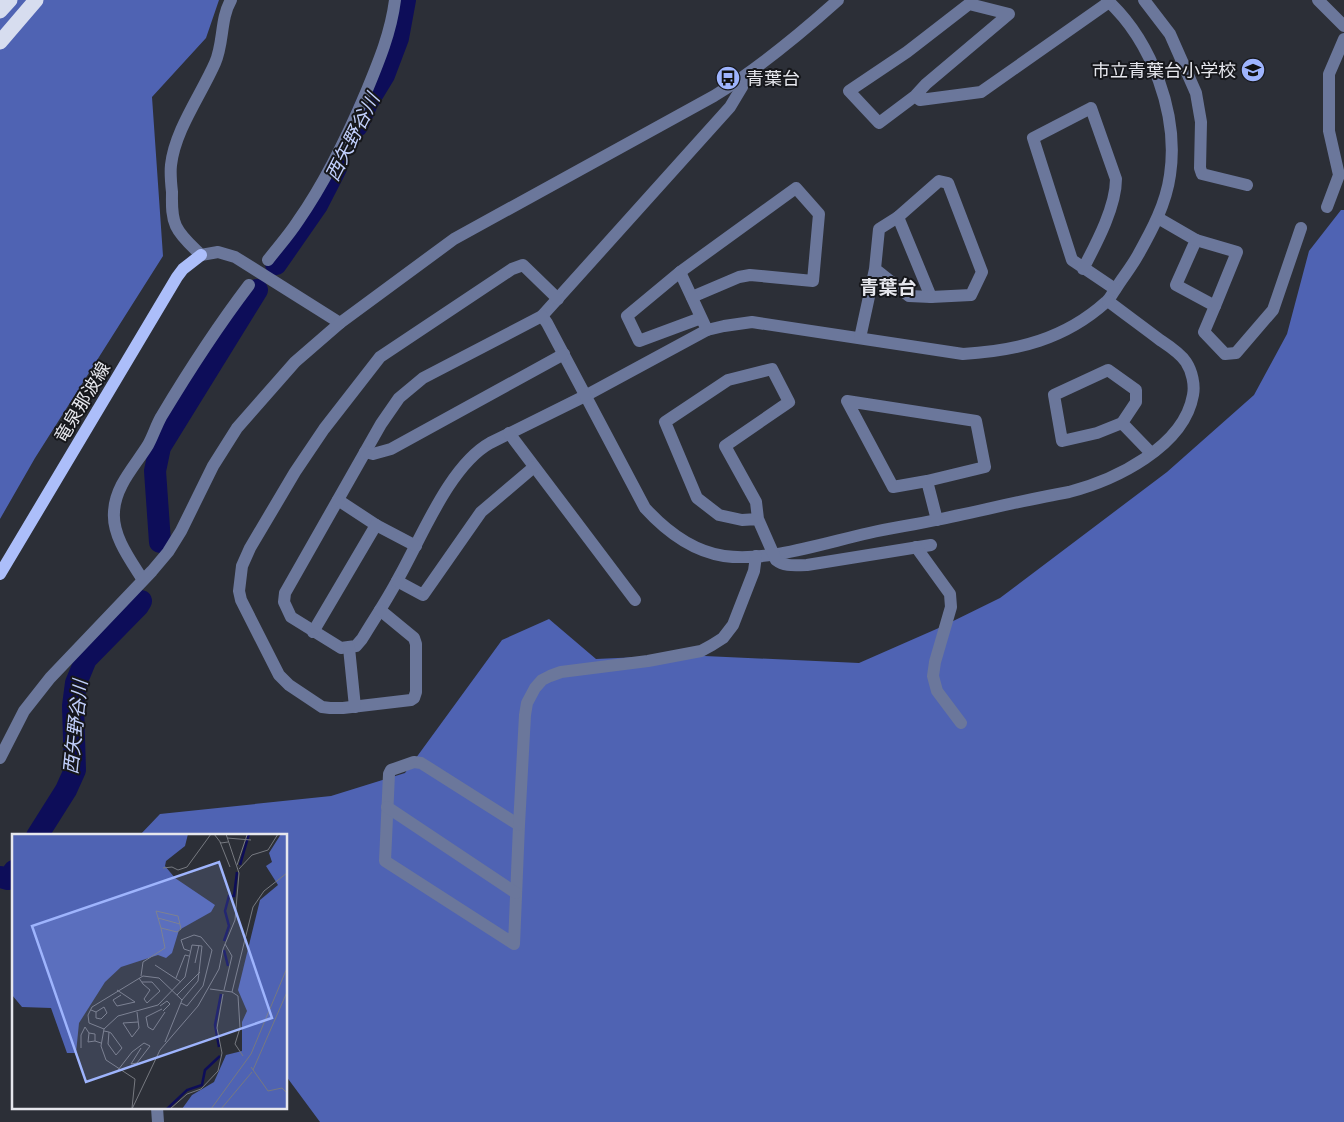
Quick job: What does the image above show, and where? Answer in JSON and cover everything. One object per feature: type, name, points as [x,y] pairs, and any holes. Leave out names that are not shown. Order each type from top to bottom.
[{"type":"highway","points":[[0,11],[10,0]]},
{"type":"highway","points":[[0,42],[36,0]]},
{"type":"main road","name":"竜泉那波線","points":[[0,574],[182,269],[201,255]]},
{"type":"street","points":[[231,0],[223,27],[216,63],[187,118],[173,155],[171,166],[173,217],[176,227],[182,236],[201,255],[218,252],[235,257],[340,322]]},
{"type":"street","points":[[268,260],[298,221],[322,182],[353,123],[382,55],[394,13],[395,0]]},
{"type":"street","points":[[0,758],[17,724],[38,692],[65,660],[159,563],[176,540],[213,466],[237,428],[295,362],[340,322],[454,239],[714,96],[744,77],[838,0]]},
{"type":"street","points":[[1144,0],[1170,34],[1196,93],[1201,122],[1200,168],[1202,174],[1247,185]]},
{"type":"street","points":[[1318,0],[1344,26]]},
{"type":"street","points":[[744,77],[742,87],[730,107],[542,316],[423,378],[410,388],[391,408],[284,593],[284,602],[291,617],[341,648],[356,646],[398,581],[442,498],[470,457],[508,433],[585,396],[707,330],[752,322],[963,354],[990,353],[1015,349],[1041,341],[1072,326],[1108,301],[1129,271],[1158,218],[1170,175],[1171,157],[1170,125],[1165,96],[1158,74],[1126,21],[1108,1],[981,92],[920,100],[914,96]]},
{"type":"street","points":[[969,4],[1009,14],[914,96],[878,123],[848,91],[907,52],[969,4]]},
{"type":"street","points":[[1328,207],[1340,175],[1329,131],[1329,74],[1344,39]]},
{"type":"street","points":[[1083,269],[1098,241],[1116,191],[1116,179],[1091,108],[1032,138],[1072,260],[1083,269],[1115,289]]},
{"type":"street","points":[[860,338],[875,269],[879,229],[898,217],[939,181],[948,183],[982,272],[971,295],[909,296],[875,269]]},
{"type":"street","points":[[692,297],[739,277],[750,275],[814,281],[819,214],[796,188],[680,272],[627,316],[639,341],[701,318]]},
{"type":"street","points":[[898,217],[931,297]]},
{"type":"street","points":[[1158,218],[1196,240],[1237,252],[1204,332],[1225,354],[1236,353],[1273,310],[1301,228]]},
{"type":"street","points":[[1196,240],[1176,284],[1215,306]]},
{"type":"street","points":[[380,610],[414,638],[416,644],[416,692],[414,698],[411,700],[355,707],[322,707],[289,685],[279,675],[240,600],[240,580],[244,559],[295,472],[324,429],[380,357],[512,269],[523,265],[558,299]]},
{"type":"street","points":[[680,272],[707,330]]},
{"type":"street","points":[[143,580],[129,558],[114,524],[114,510],[117,497],[122,484],[148,444],[160,419],[229,312],[249,285]]},
{"type":"street","points":[[542,316],[564,354],[644,508],[666,529],[687,544],[723,556],[756,556],[826,544],[869,533],[1069,492],[1092,486],[1136,464],[1175,432],[1188,412],[1194,389],[1192,374],[1186,362],[1175,351],[1108,301]]},
{"type":"street","points":[[365,452],[373,454],[391,448],[564,354]]},
{"type":"street","points":[[758,519],[742,520],[719,515],[697,498],[665,422],[728,380],[772,369],[789,402],[725,446],[756,502],[758,519],[772,554],[781,564],[790,566],[807,565],[931,545]]},
{"type":"street","points":[[1108,370],[1136,390],[1136,402],[1122,423],[1098,433],[1062,441],[1054,395],[1108,370]]},
{"type":"street","points":[[847,401],[976,421],[985,467],[927,481],[893,487],[847,401]]},
{"type":"street","points":[[1122,423],[1151,453]]},
{"type":"street","points":[[508,433],[635,600]]},
{"type":"street","points":[[398,581],[423,595],[481,512],[534,467]]},
{"type":"street","points":[[927,481],[937,520]]},
{"type":"street","points":[[338,500],[376,525],[416,546]]},
{"type":"street","points":[[313,632],[376,525]]},
{"type":"street","points":[[916,547],[950,594],[951,607],[935,662],[933,676],[937,691],[961,723]]},
{"type":"street","points":[[519,825],[420,763],[414,762],[391,770],[389,774],[384,860],[514,944],[525,714],[527,703],[535,688],[542,680],[561,672],[648,661],[701,651],[712,645],[722,638],[733,625],[754,571],[756,556]]},
{"type":"street","points":[[349,648],[355,707]]},
{"type":"street","points":[[387,807],[516,894]]},
{"type":"shaded area","points":[[0,0],[219,0],[206,38],[152,97],[163,256],[35,458],[0,519]]},
{"type":"shaded area","points":[[1341,210],[1344,210],[1344,1122],[320,1122],[288,1079],[288,834],[141,834],[160,814],[331,796],[405,773],[502,640],[549,619],[596,659],[683,655],[859,663],[941,627],[1000,598],[1167,472],[1254,395],[1287,334],[1309,251]]},
{"type":"waterway","name":"西矢野谷川","points":[[357,126],[367,103],[384,75],[398,38],[405,0]]},
{"type":"waterway","name":"西矢野谷川","points":[[276,264],[317,205],[336,168]]},
{"type":"waterway","name":"西矢野谷川","points":[[160,542],[155,471],[160,447],[257,290]]},
{"type":"waterway","name":"西矢野谷川","points":[[38,834],[66,790],[75,770],[73,706],[76,683],[86,659],[141,601]]},
{"type":"waterway","name":"西矢野谷川","points":[[0,877],[8,879],[12,874]]},
{"type":"place","name":"市立青葉台小学校","points":[[1253,70]]},
{"type":"place","name":"青葉台","points":[[728,78]]},
{"type":"district","name":"青葉台","points":[[888,287]]}]
